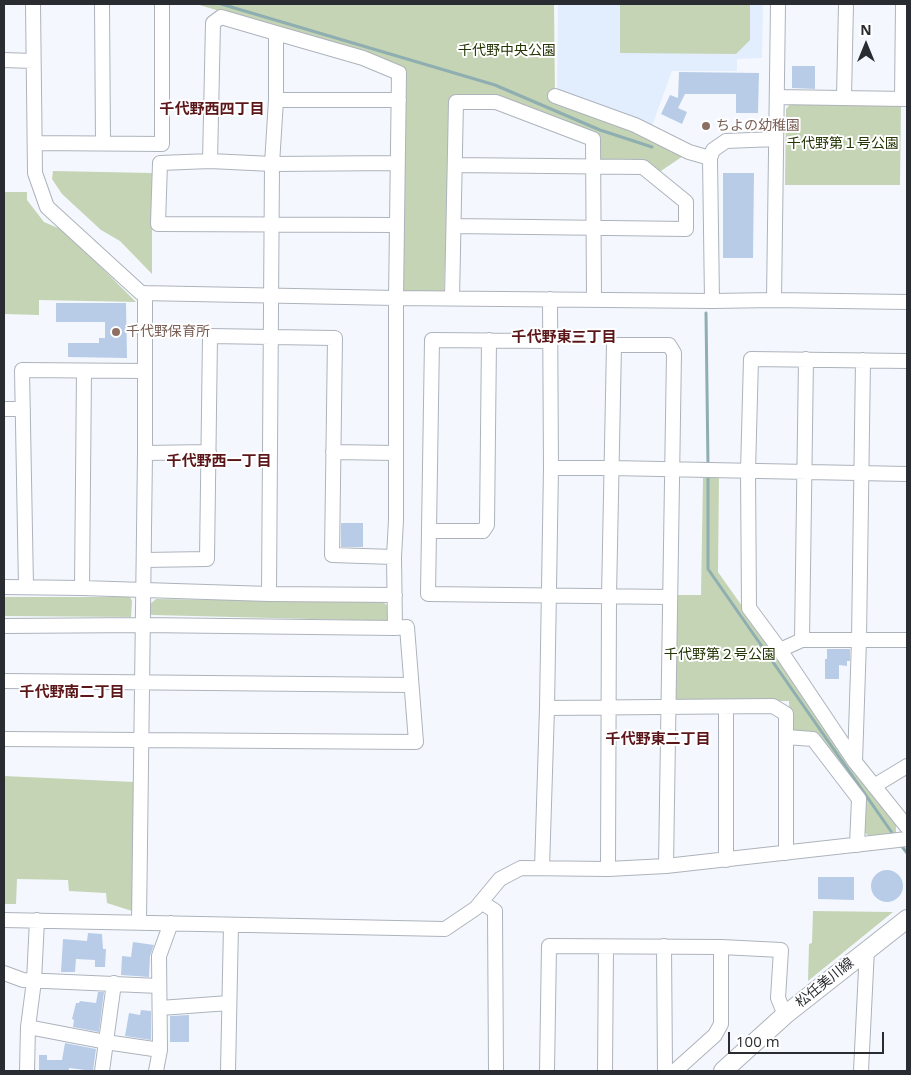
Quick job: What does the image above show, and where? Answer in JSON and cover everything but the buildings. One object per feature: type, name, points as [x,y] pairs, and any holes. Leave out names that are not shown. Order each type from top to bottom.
[{"type":"main road","name":"松任美川線","points":[[723,1071],[786,1015],[907,919]]},
{"type":"street","points":[[33,4],[35,173],[47,206],[141,292],[396,298],[907,302]]},
{"type":"street","points":[[102,4],[103,144]]},
{"type":"street","points":[[36,143],[162,144],[162,4]]},
{"type":"street","points":[[774,300],[778,4]]},
{"type":"street","points":[[844,97],[846,4]]},
{"type":"street","points":[[777,97],[904,99],[903,4]]},
{"type":"street","points":[[210,162],[213,23],[222,17],[363,58],[399,72],[396,225],[395,628]]},
{"type":"street","points":[[270,594],[271,225],[276,100],[276,33]]},
{"type":"street","points":[[4,60],[34,61]]},
{"type":"street","points":[[555,96],[635,124],[689,152],[710,158]]},
{"type":"street","points":[[276,100],[399,100]]},
{"type":"street","points":[[452,298],[456,102],[496,102],[593,139],[594,299]]},
{"type":"street","points":[[712,301],[710,158],[713,150],[726,141],[776,139]]},
{"type":"street","points":[[396,225],[158,224],[160,163],[397,163]]},
{"type":"street","points":[[454,226],[686,229],[686,202],[643,167],[455,165]]},
{"type":"street","points":[[139,922],[144,560],[145,293]]},
{"type":"street","points":[[542,868],[551,468],[550,299]]},
{"type":"street","points":[[144,560],[207,558],[210,336],[335,338],[332,555],[394,557]]},
{"type":"street","points":[[551,342],[432,340],[428,594],[669,597]]},
{"type":"street","points":[[429,531],[483,531],[487,525],[489,340]]},
{"type":"street","points":[[608,869],[609,596],[614,345],[669,345],[674,353],[666,866]]},
{"type":"street","points":[[4,920],[445,929],[469,913],[500,879],[521,868],[608,869],[666,866],[857,845],[880,842],[907,835],[749,608],[748,471],[751,359],[907,362]]},
{"type":"street","points":[[802,640],[806,359]]},
{"type":"street","points":[[855,762],[859,640],[863,360]]},
{"type":"street","points":[[26,587],[22,370],[145,371]]},
{"type":"street","points":[[82,588],[84,371]]},
{"type":"street","points":[[4,409],[23,409]]},
{"type":"street","points":[[145,453],[209,452]]},
{"type":"street","points":[[333,452],[396,453]]},
{"type":"street","points":[[551,468],[907,474]]},
{"type":"street","points":[[4,587],[395,596]]},
{"type":"street","points":[[4,626],[395,628],[407,626],[416,742],[4,738]]},
{"type":"street","points":[[780,650],[802,640],[907,640]]},
{"type":"street","points":[[4,681],[411,685]]},
{"type":"street","points":[[547,708],[773,706],[786,714],[786,853]]},
{"type":"street","points":[[726,707],[726,860]]},
{"type":"street","points":[[786,738],[813,739],[858,799],[857,845]]},
{"type":"street","points":[[874,786],[907,766]]},
{"type":"street","points":[[481,902],[495,911],[496,1071]]},
{"type":"street","points":[[27,1071],[28,1026],[34,981],[37,920]]},
{"type":"street","points":[[156,1071],[160,1050],[159,956],[171,923]]},
{"type":"street","points":[[228,1071],[231,925]]},
{"type":"street","points":[[547,1071],[549,946],[664,946],[781,950],[778,998],[786,1015]]},
{"type":"street","points":[[664,946],[665,1071]]},
{"type":"street","points":[[605,1071],[606,947]]},
{"type":"street","points":[[674,1071],[716,1035],[721,1024],[722,947]]},
{"type":"street","points":[[860,1071],[867,949]]},
{"type":"street","points":[[4,973],[23,980],[34,981],[159,986]]},
{"type":"street","points":[[102,1071],[114,983]]},
{"type":"street","points":[[160,1008],[229,1003]]},
{"type":"street","points":[[28,1026],[106,1042],[160,1050]]},
{"type":"shaded area","points":[[558,4],[763,4],[762,58],[737,59],[737,71],[672,71],[652,126],[557,93]]},
{"type":"green space","name":"千代野中央公園","points":[[196,4],[554,4],[555,96],[689,152],[658,173],[597,163],[598,138],[495,97],[451,97],[444,292],[402,291],[405,70],[365,54]]},
{"type":"green space","points":[[620,4],[750,4],[750,40],[736,54],[620,53]]},
{"type":"green space","name":"千代野第１号公園","points":[[791,103],[901,105],[900,185],[785,185],[786,109]]},
{"type":"green space","points":[[53,171],[152,173],[152,274],[120,241],[101,230],[62,194],[52,179]]},
{"type":"green space","points":[[4,192],[27,192],[27,200],[44,222],[65,231],[136,302],[39,300],[39,315],[4,314]]},
{"type":"green space","name":"千代野第２号公園","points":[[703,478],[719,478],[718,572],[896,824],[896,833],[869,836],[861,830],[860,795],[814,735],[790,734],[789,701],[676,701],[673,697],[673,595],[701,595]]},
{"type":"green space","points":[[4,597],[130,597],[132,601],[131,617],[4,616]]},
{"type":"green space","points":[[156,599],[383,602],[390,608],[391,621],[149,614],[150,604]]},
{"type":"green space","points":[[4,776],[134,782],[132,911],[107,903],[106,893],[69,891],[68,880],[17,879],[16,904],[4,904]]},
{"type":"green space","points":[[813,911],[893,912],[808,981],[809,944],[812,943]]},
{"type":"waterway","points":[[221,4],[495,85],[600,130],[652,147]]},
{"type":"waterway","points":[[706,313],[708,466]]},
{"type":"waterway","points":[[708,475],[708,569],[895,837]]},
{"type":"waterway","points":[[900,844],[907,853]]},
{"type":"place","name":"ちよの幼稚園","points":[[706,126]]},
{"type":"place","name":"千代野保育所","points":[[116,332]]},
{"type":"district","name":"千代野西四丁目","points":[[212,110]]},
{"type":"district","name":"千代野東三丁目","points":[[564,338]]},
{"type":"district","name":"千代野西一丁目","points":[[219,462]]},
{"type":"district","name":"千代野南二丁目","points":[[72,693]]},
{"type":"district","name":"千代野東二丁目","points":[[658,740]]}]
